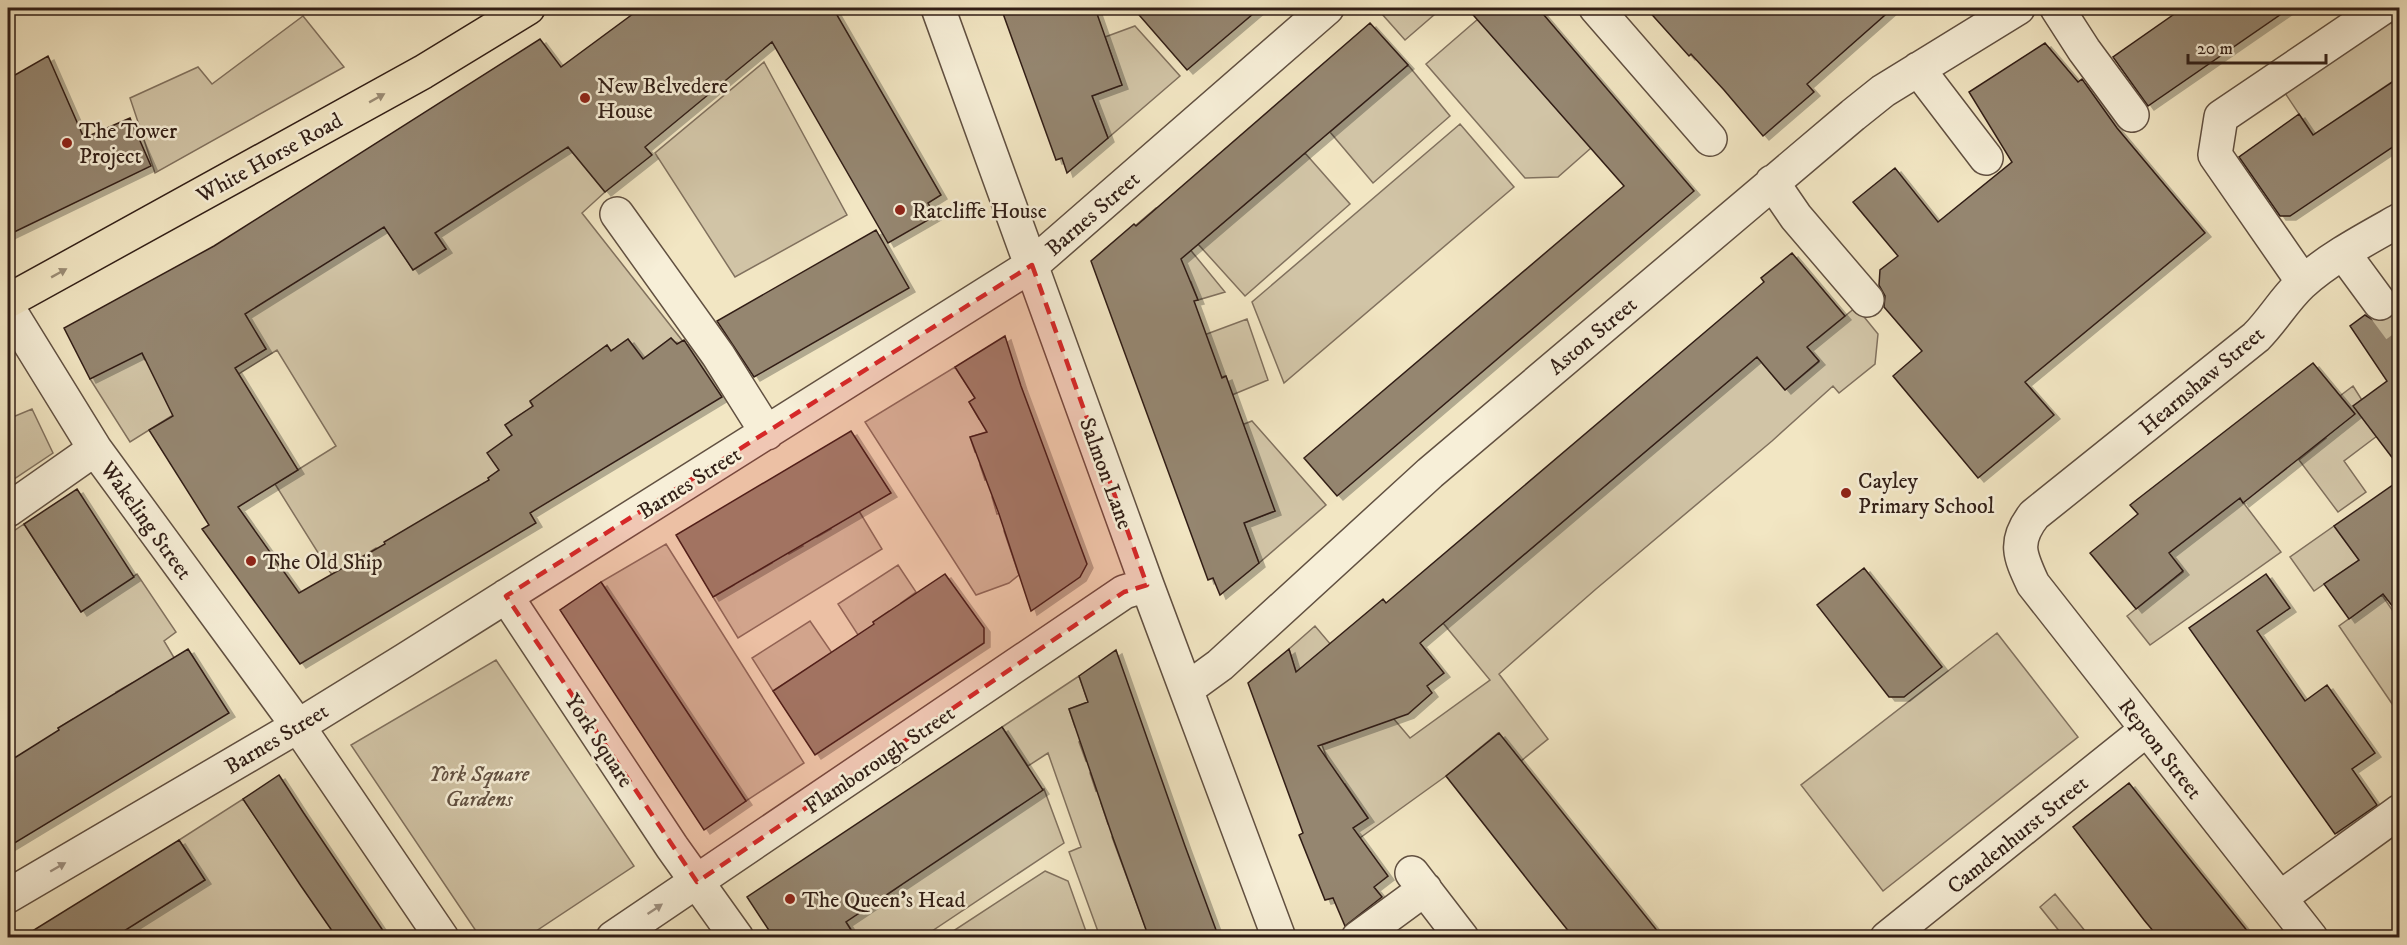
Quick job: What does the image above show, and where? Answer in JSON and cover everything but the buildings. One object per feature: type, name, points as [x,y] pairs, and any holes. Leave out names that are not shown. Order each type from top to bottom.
[{"type":"main road","name":"White Horse Road","points":[[8,301],[423,72],[528,8]]},
{"type":"street","name":"Salmon Lane","points":[[938,8],[1147,585],[1279,938]]},
{"type":"street","name":"Barnes Street","points":[[8,896],[298,726],[1032,265],[1326,8]]},
{"type":"street","points":[[1596,8],[1710,140]]},
{"type":"street","name":"Aston Street","points":[[1187,689],[1220,665],[1430,473],[1772,182],[1883,91],[2018,8]]},
{"type":"street","points":[[2057,8],[2084,50],[2133,115]]},
{"type":"street","points":[[2303,282],[2215,156],[2221,117],[2382,8]]},
{"type":"street","points":[[1918,69],[1986,158]]},
{"type":"street","points":[[1772,182],[1796,217],[1867,300]]},
{"type":"street","points":[[617,214],[718,355],[767,433]]},
{"type":"street","name":"Hearnshaw Street","points":[[2020,554],[2020,539],[2024,527],[2034,515],[2242,350],[2269,324],[2286,299],[2303,282],[2343,254],[2400,220]]},
{"type":"street","points":[[2343,254],[2380,303]]},
{"type":"street","name":"Wakeling Street","points":[[8,308],[95,449],[298,726]]},
{"type":"street","points":[[8,510],[95,449]]},
{"type":"street","name":"Repton Street","points":[[2020,554],[2033,584],[2311,938]]},
{"type":"street","name":"Flamborough Street","points":[[613,938],[1124,592],[1147,585]]},
{"type":"street","name":"York Square","points":[[506,596],[736,938]]},
{"type":"street","points":[[298,726],[442,938]]},
{"type":"street","name":"Camdenhurst Street","points":[[1889,937],[2146,730]]},
{"type":"street","points":[[2280,898],[2400,811]]},
{"type":"street","points":[[1358,938],[1418,881],[1462,938]]},
{"type":"highlighted area","points":[[1032,265],[1147,585],[1124,592],[697,882],[506,596]]},
{"type":"green space","points":[[1390,8],[1442,8],[1405,40],[1382,14]]},
{"type":"green space","points":[[303,16],[344,67],[155,173],[130,98],[198,67],[212,84]]},
{"type":"green space","points":[[1478,19],[1591,148],[1558,177],[1525,178],[1426,64]]},
{"type":"green space","points":[[2391,22],[2399,35],[2399,77],[2313,135],[2285,93]]},
{"type":"green space","points":[[1135,26],[1180,76],[1108,138],[1092,96],[1122,85],[1105,37]]},
{"type":"green space","points":[[764,62],[847,215],[735,277],[655,153]]},
{"type":"green space","points":[[1408,65],[1450,116],[1373,183],[1330,132]]},
{"type":"green space","points":[[545,119],[605,192],[582,213],[692,353],[687,357],[671,338],[643,359],[628,339],[611,351],[607,345],[530,402],[551,433],[545,438],[526,411],[505,425],[512,435],[499,470],[488,478],[494,488],[382,557],[376,548],[332,575],[275,484],[336,446],[277,350],[130,442],[90,379],[138,344],[145,360],[246,361],[266,349],[232,294],[378,216],[413,270],[446,249],[422,213]]},
{"type":"green space","points":[[1460,124],[1514,187],[1284,383],[1252,302]]},
{"type":"green space","points":[[1305,153],[1350,204],[1245,296],[1198,244]]},
{"type":"green space","points":[[1156,208],[1225,292],[1198,300],[1191,282],[1161,293],[1135,226]]},
{"type":"green space","points":[[1856,307],[1878,334],[1875,364],[1839,393],[1833,386],[1772,441],[1499,674],[1548,739],[1521,761],[1498,733],[1446,776],[1357,840],[1350,830],[1368,818],[1345,784],[1338,789],[1322,745],[1356,732],[1307,707],[1289,649],[1315,626],[1410,738],[1490,680],[1443,623],[1757,357],[1785,390],[1819,362],[1792,329],[1800,322],[1816,340]]},
{"type":"green space","points":[[1247,319],[1268,380],[1232,395],[1225,376],[1196,387],[1180,344]]},
{"type":"green space","points":[[955,367],[975,398],[969,402],[979,419],[985,417],[990,431],[970,437],[975,452],[995,444],[1000,458],[980,465],[985,480],[1005,473],[1011,491],[992,497],[997,514],[1018,507],[1024,524],[1004,531],[1019,575],[1009,583],[976,595],[865,422]]},
{"type":"green space","points":[[2353,386],[2379,427],[2385,430],[2344,461],[2366,492],[2338,512],[2299,460],[2326,438],[2311,418]]},
{"type":"green space","points":[[32,409],[53,453],[8,483],[8,419]]},
{"type":"green space","points":[[1252,421],[1326,505],[1259,563],[1244,523],[1275,511],[1213,436]]},
{"type":"green space","points":[[2239,497],[2281,552],[2150,645],[2127,616],[2183,572],[2168,553]]},
{"type":"green space","points":[[815,502],[859,511],[882,549],[738,638],[713,597],[734,585],[721,560],[738,550],[753,574],[772,563],[758,538],[773,529],[789,554],[803,546],[787,520],[801,511],[817,537],[831,529]]},
{"type":"green space","points":[[24,524],[81,612],[137,574],[176,632],[164,641],[185,676],[158,667],[144,676],[155,695],[132,683],[116,692],[127,711],[73,719],[58,728],[69,747],[16,757],[8,762],[8,535]]},
{"type":"green space","points":[[2334,526],[2359,560],[2314,591],[2290,557]]},
{"type":"green space","points":[[666,544],[804,763],[746,801],[601,582]]},
{"type":"green space","points":[[898,565],[916,592],[901,603],[917,627],[904,635],[889,611],[873,622],[889,647],[873,658],[838,604]]},
{"type":"green space","points":[[2382,595],[2399,620],[2399,714],[2339,626]]},
{"type":"green space","points":[[810,621],[832,653],[773,691],[752,658]]},
{"type":"green space","points":[[1997,633],[2078,737],[1883,891],[1801,785]]},
{"type":"green space","name":"York Square Gardens","points":[[496,660],[634,866],[527,937],[480,937],[351,745]]},
{"type":"green space","points":[[1079,676],[1088,702],[1069,709],[1075,727],[1099,734],[1079,742],[1086,761],[1107,755],[1111,765],[1090,773],[1096,791],[1116,784],[1121,796],[1101,803],[1108,824],[1134,829],[1112,837],[1149,937],[1100,937],[1069,852],[1081,847],[1048,753],[1028,766],[1002,727]]},
{"type":"green space","points":[[1044,789],[1064,843],[923,937],[856,937],[833,902],[856,915],[874,903],[861,883],[870,877],[884,897],[901,885],[888,865],[1025,801]]},
{"type":"green space","points":[[243,799],[337,937],[112,938],[205,880],[179,840]]},
{"type":"green space","points":[[1045,871],[1068,881],[1088,937],[944,937]]},
{"type":"green space","points":[[2055,894],[2090,937],[2064,937],[2040,907]]},
{"type":"tunnel","points":[[2380,303],[2400,330]]},
{"type":"place","name":"New Belvedere House","points":[[585,98]]},
{"type":"place","name":"The Tower Project","points":[[67,143]]},
{"type":"place","name":"Ratcliffe House","points":[[900,210]]},
{"type":"place","name":"Cayley Primary School","points":[[1846,493]]},
{"type":"place","name":"The Old Ship","points":[[251,561]]},
{"type":"place","name":"The Queen's Head","points":[[790,899]]}]
